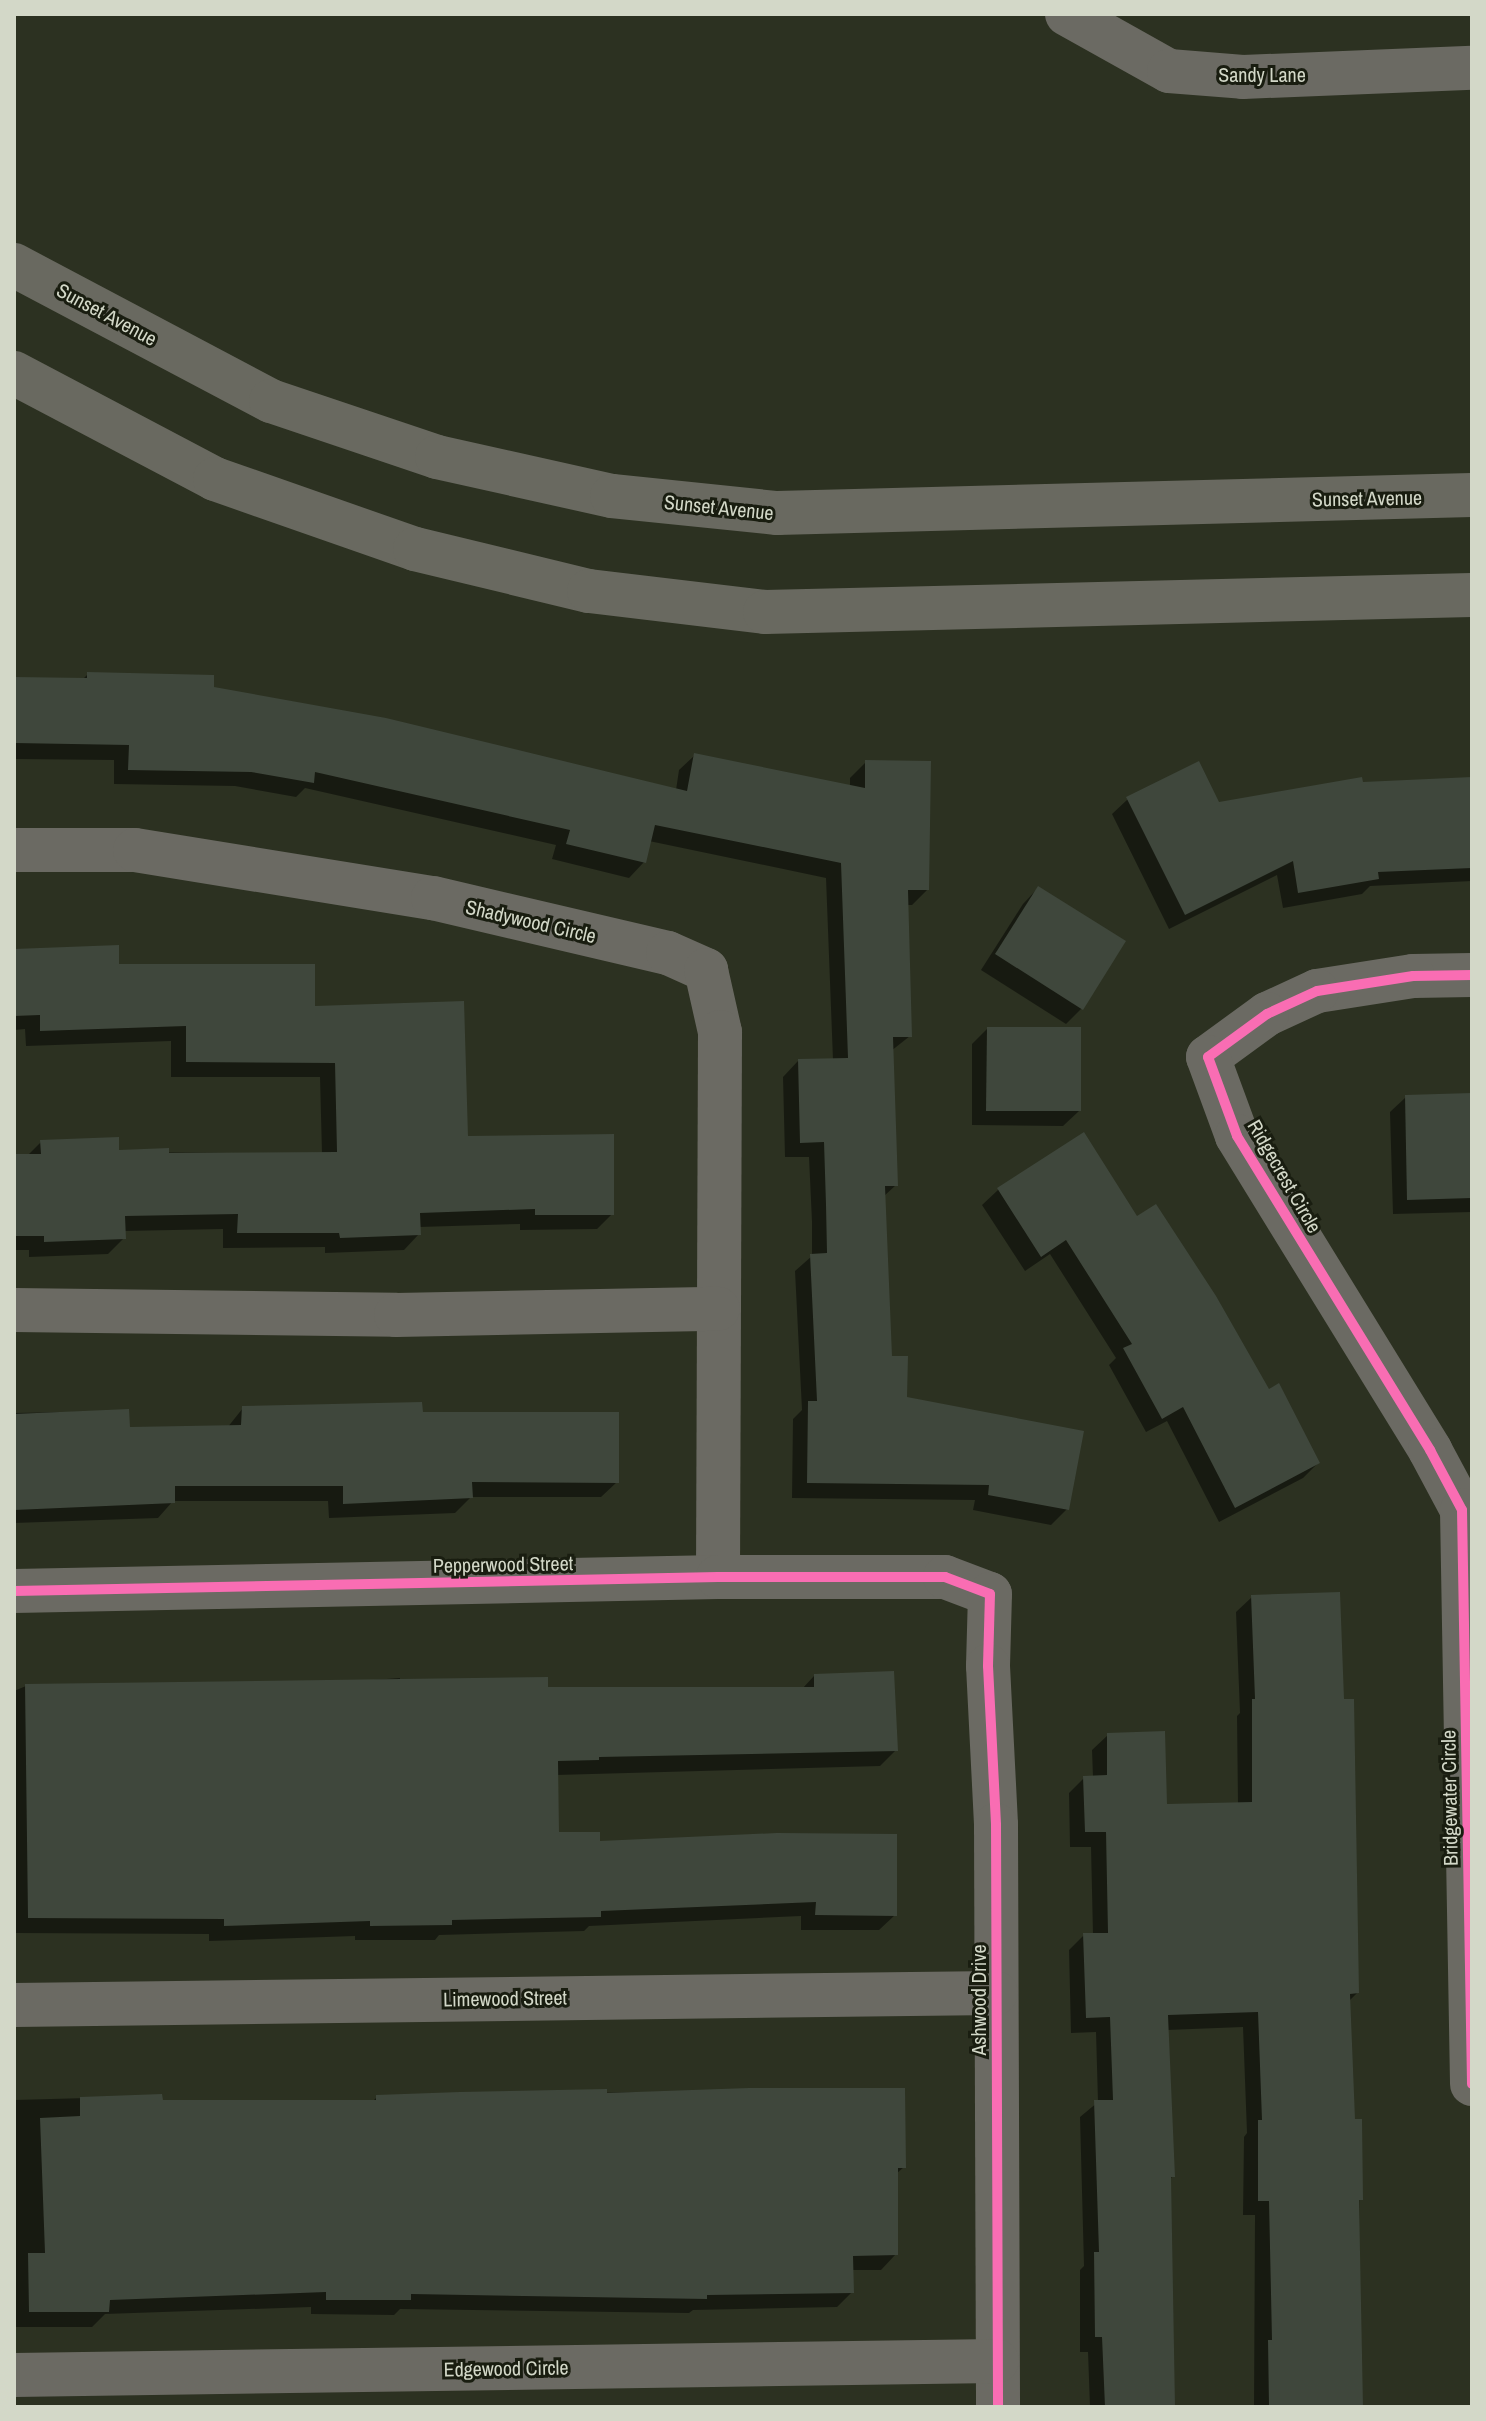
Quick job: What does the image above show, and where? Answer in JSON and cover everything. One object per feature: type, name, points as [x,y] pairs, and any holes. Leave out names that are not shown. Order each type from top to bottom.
[{"type":"main road","name":"Sunset Avenue","points":[[14,265],[271,401],[437,457],[612,496],[777,513],[1472,495]]},
{"type":"main road","points":[[14,373],[215,479],[415,549],[589,591],[765,612],[1472,595]]},
{"type":"street","name":"Sandy Lane","points":[[1075,17],[1169,71],[1243,77],[1472,68]]},
{"type":"street","name":"Shadywood Circle","points":[[14,850],[135,850],[433,898],[668,953],[706,970],[720,1032],[718,1577]]},
{"type":"street","name":"Ridgecrest Circle","points":[[1467,1510],[1237,1136],[1208,1057],[1267,1014],[1317,991],[1413,976],[1472,975]]},
{"type":"street","points":[[14,1310],[396,1315],[718,1309]]},
{"type":"street","name":"Bridgewater Circle","points":[[1467,1510],[1472,2084]]},
{"type":"street","name":"Pepperwood Street","points":[[14,1591],[718,1577],[945,1577],[990,1594]]},
{"type":"street","name":"Ashwood Drive","points":[[990,1594],[988,1666],[996,1825],[998,2407]]},
{"type":"street","name":"Limewood Street","points":[[14,2005],[996,1993]]},
{"type":"street","name":"Edgewood Circle","points":[[14,2375],[997,2361]]},
{"type":"building","points":[[87,672],[214,675],[214,687],[386,718],[687,791],[694,753],[865,788],[865,760],[931,761],[929,890],[908,890],[912,1037],[893,1037],[898,1186],[885,1186],[892,1356],[908,1356],[907,1397],[1084,1431],[1069,1510],[988,1495],[989,1485],[807,1483],[808,1401],[817,1401],[810,1254],[827,1253],[826,1205],[824,1142],[800,1143],[798,1059],[848,1058],[841,863],[655,825],[646,863],[566,844],[570,830],[315,772],[314,783],[251,772],[128,770],[129,745],[14,743],[14,677],[87,678]]},
{"type":"building","points":[[1199,761],[1219,802],[1362,777],[1363,782],[1472,777],[1472,868],[1378,872],[1379,879],[1298,893],[1293,861],[1185,915],[1126,797]]},
{"type":"building","points":[[1038,886],[1126,941],[1083,1010],[995,954]]},
{"type":"building","points":[[119,945],[119,964],[315,964],[315,1006],[464,1001],[468,1136],[614,1134],[614,1215],[535,1215],[535,1209],[420,1213],[421,1235],[340,1238],[339,1233],[237,1233],[238,1214],[125,1216],[126,1239],[44,1242],[44,1236],[14,1236],[14,1154],[41,1154],[40,1140],[119,1137],[119,1150],[169,1148],[169,1153],[337,1152],[335,1063],[186,1062],[186,1026],[40,1031],[40,1015],[14,1016],[14,949]]},
{"type":"building","points":[[987,1027],[1081,1027],[1081,1111],[986,1111]]},
{"type":"building","points":[[1472,1093],[1472,1198],[1407,1200],[1405,1095]]},
{"type":"building","points":[[1084,1132],[1137,1216],[1156,1204],[1216,1296],[1269,1389],[1279,1383],[1320,1463],[1235,1508],[1183,1407],[1162,1419],[1123,1348],[1132,1344],[1066,1240],[1041,1257],[997,1188]]},
{"type":"building","points":[[422,1402],[423,1412],[619,1412],[619,1483],[472,1482],[473,1498],[343,1504],[343,1486],[175,1486],[175,1503],[14,1510],[14,1414],[129,1409],[130,1427],[241,1425],[242,1406]]},
{"type":"building","points":[[1340,1592],[1344,1699],[1354,1699],[1359,1993],[1350,1994],[1355,2119],[1362,2119],[1363,2200],[1359,2200],[1363,2407],[1269,2407],[1268,2340],[1272,2340],[1269,2201],[1258,2201],[1258,2120],[1262,2120],[1258,2012],[1168,2015],[1175,2177],[1171,2177],[1175,2407],[1105,2407],[1102,2337],[1095,2337],[1094,2252],[1099,2252],[1094,2100],[1113,2100],[1110,2017],[1086,2018],[1083,1933],[1108,1933],[1106,1832],[1085,1832],[1083,1776],[1107,1775],[1107,1733],[1165,1731],[1167,1804],[1252,1802],[1252,1699],[1255,1699],[1251,1595]]},
{"type":"building","points":[[894,1671],[898,1751],[599,1757],[599,1760],[558,1761],[559,1832],[600,1832],[600,1841],[777,1833],[897,1834],[897,1916],[815,1915],[816,1902],[601,1911],[601,1917],[452,1920],[452,1925],[370,1926],[370,1921],[224,1926],[224,1919],[28,1918],[25,1684],[548,1677],[548,1687],[814,1687],[814,1674]]},
{"type":"building","points":[[749,2088],[905,2088],[906,2168],[898,2168],[898,2255],[853,2256],[854,2293],[707,2295],[707,2299],[411,2294],[411,2300],[326,2300],[326,2292],[110,2300],[109,2312],[29,2312],[28,2253],[45,2253],[40,2118],[80,2116],[80,2097],[162,2094],[163,2100],[376,2100],[376,2095],[460,2092],[607,2089],[607,2093]]},
{"type":"cycle path","points":[[1472,975],[1413,976],[1317,991],[1267,1014],[1208,1057],[1237,1136],[1430,1450],[1462,1510],[1472,2084]]},
{"type":"cycle path","points":[[14,1591],[718,1577],[945,1577],[990,1594],[988,1666],[996,1825],[998,2407]]}]
